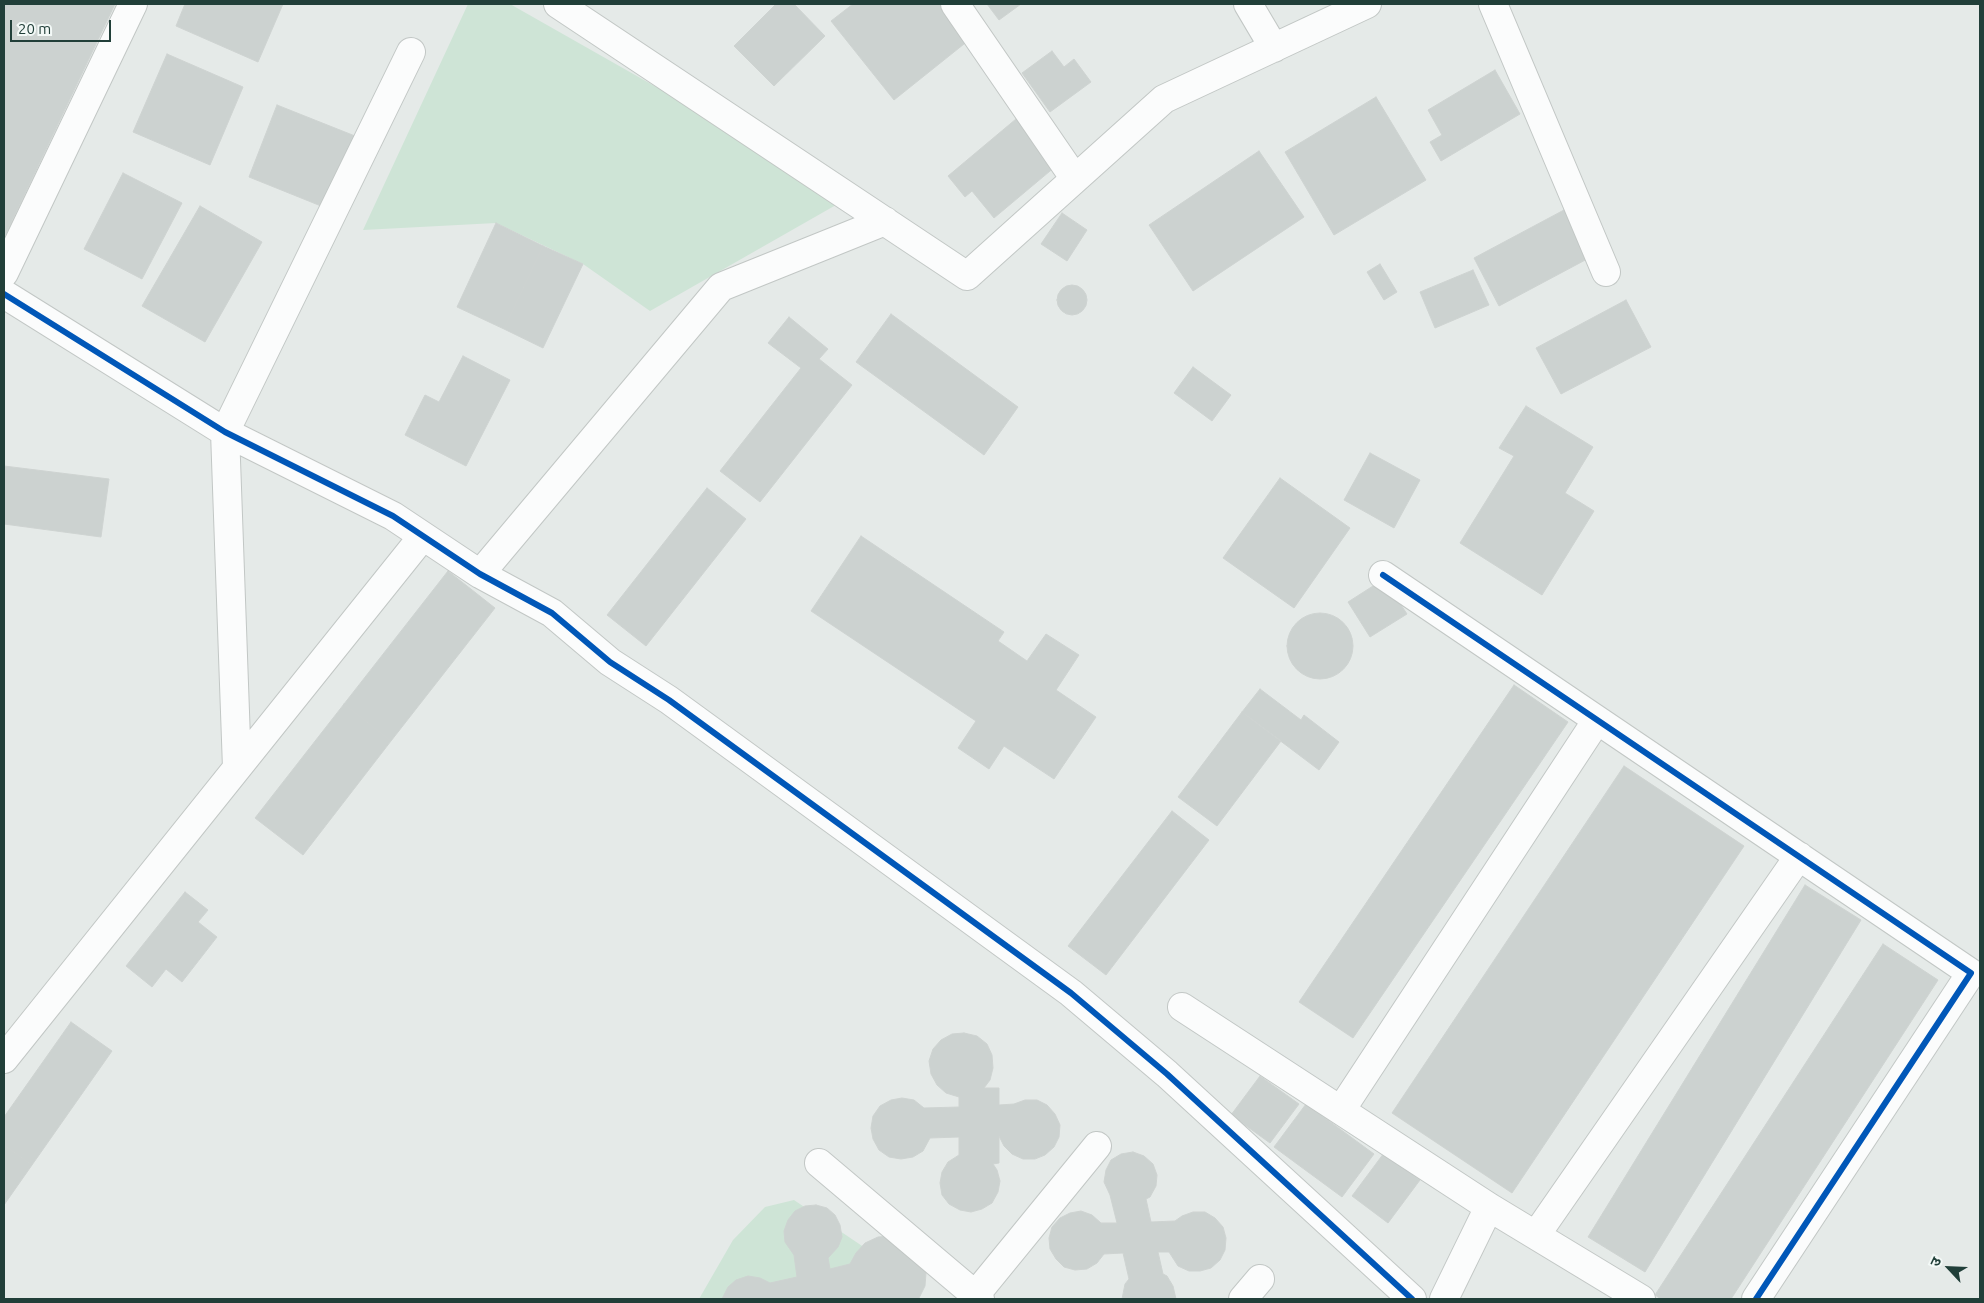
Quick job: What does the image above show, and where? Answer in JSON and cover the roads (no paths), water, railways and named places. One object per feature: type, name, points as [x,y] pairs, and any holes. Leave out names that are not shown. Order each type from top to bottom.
[{"type":"street","points":[[4,273],[133,4]]},
{"type":"street","points":[[558,4],[967,276],[1164,99],[1367,4]]},
{"type":"street","points":[[955,4],[1075,179]]},
{"type":"street","points":[[1248,4],[1274,48]]},
{"type":"street","points":[[1493,4],[1606,272]]},
{"type":"street","points":[[237,768],[225,432],[411,52]]},
{"type":"street","points":[[480,574],[721,287],[885,221]]},
{"type":"street","points":[[4,294],[225,432],[393,516],[480,574],[552,612],[610,662],[669,700],[1071,993],[1167,1074],[1412,1299]]},
{"type":"street","points":[[4,1059],[423,536]]},
{"type":"street","points":[[1383,575],[1971,973],[1756,1299]]},
{"type":"street","points":[[1341,1110],[1597,720]]},
{"type":"street","points":[[1536,1235],[1799,856]]},
{"type":"street","points":[[1182,1007],[1489,1206],[1642,1299]]},
{"type":"street","points":[[819,1163],[976,1298],[1097,1146]]},
{"type":"street","points":[[1444,1299],[1489,1206]]}]
